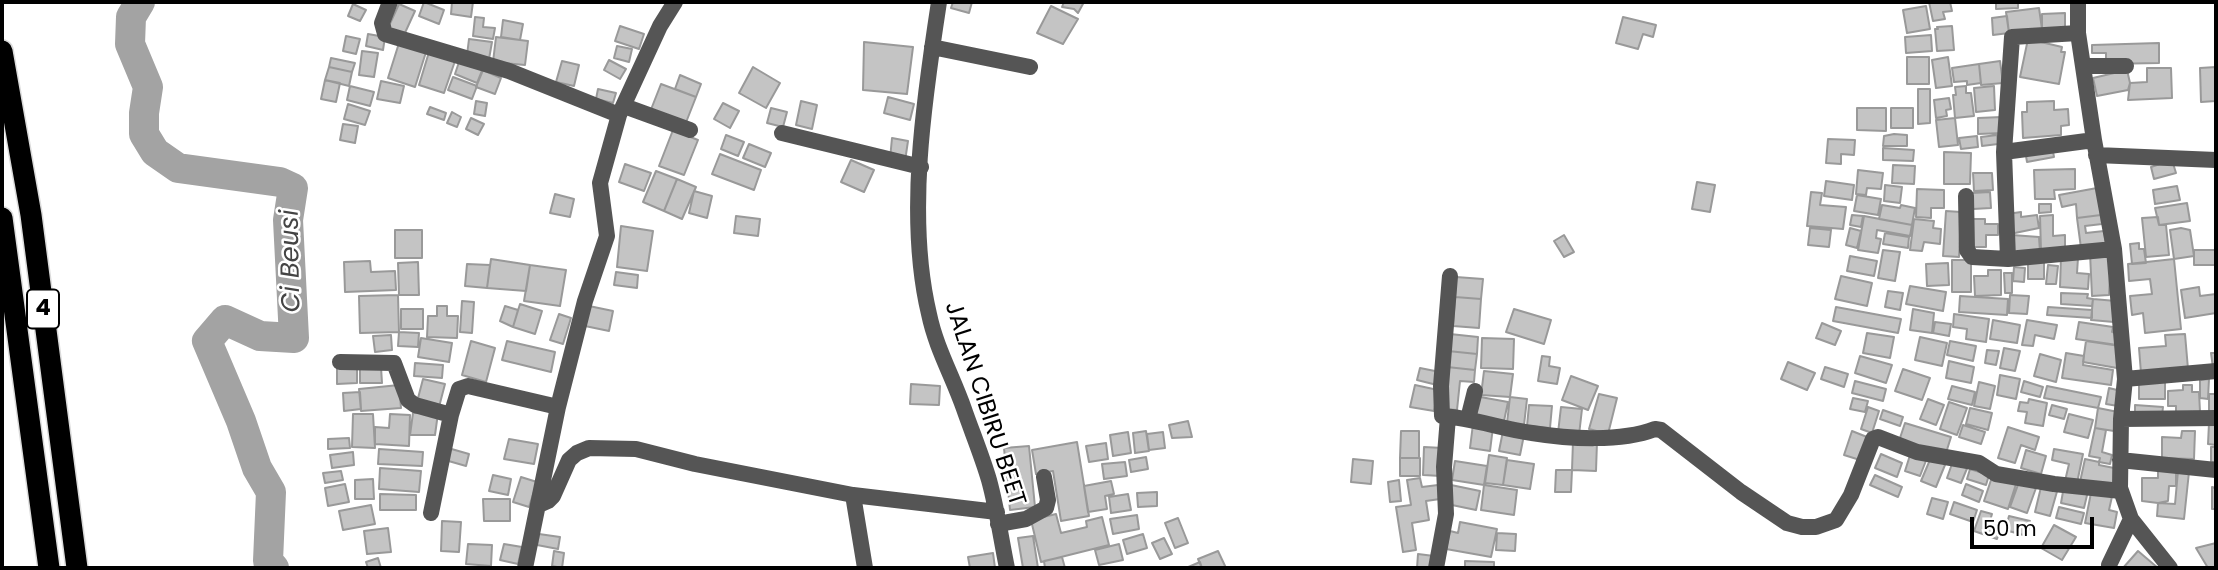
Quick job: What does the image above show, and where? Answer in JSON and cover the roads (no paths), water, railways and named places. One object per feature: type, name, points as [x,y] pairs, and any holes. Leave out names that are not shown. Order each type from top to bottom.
[{"type":"highway","name":"4","points":[[2,51],[31,215],[77,568]]},
{"type":"highway","name":"4","points":[[2,218],[49,568]]},
{"type":"street","points":[[390,2],[382,23],[385,34],[690,130]]},
{"type":"street","points":[[525,568],[558,407],[585,301],[607,236],[600,183],[621,110],[660,26],[675,2]]},
{"type":"street","name":"JALAN CIBIRU BEET","points":[[939,2],[932,47],[918,202],[920,254],[929,314],[942,358],[967,417],[997,518],[1007,568]]},
{"type":"street","points":[[2078,2],[2078,33],[2114,249],[2125,379],[2121,419],[2121,491],[2131,519],[2170,568]]},
{"type":"street","points":[[2008,259],[2004,152],[2012,37],[2078,33]]},
{"type":"street","points":[[932,47],[1030,67]]},
{"type":"street","points":[[2083,66],[2126,66]]},
{"type":"street","points":[[782,133],[921,167]]},
{"type":"street","points":[[2004,152],[2095,147],[2216,160]]},
{"type":"street","points":[[1966,196],[1969,255],[2008,259],[2114,249]]},
{"type":"street","points":[[1450,276],[1442,416],[1533,433],[1623,437],[1661,430],[1741,492],[1787,523],[1802,527],[1816,527],[1836,520],[1851,495],[1873,439],[1878,437],[1917,452],[1979,463],[1996,474],[2121,491]]},
{"type":"street","points":[[340,362],[394,363],[408,400],[415,405],[452,415]]},
{"type":"street","points":[[2125,379],[2216,371]]},
{"type":"street","points":[[431,513],[459,389],[468,386],[558,407]]},
{"type":"street","points":[[1468,419],[1475,391]]},
{"type":"street","points":[[1436,568],[1446,514],[1444,467],[1448,416]]},
{"type":"street","points":[[2121,419],[2216,418]]},
{"type":"street","points":[[539,505],[553,496],[569,460],[577,453],[589,449],[636,449],[695,464],[853,495],[997,518],[1026,519],[1046,508],[1048,500],[1044,477]]},
{"type":"street","points":[[2120,460],[2216,470]]},
{"type":"street","points":[[853,495],[865,568]]},
{"type":"street","points":[[2109,565],[2131,519]]},
{"type":"waterway","name":"Ci Beusi","points":[[140,2],[131,17],[130,44],[148,87],[144,134],[155,152],[178,168],[280,182],[293,188],[288,220],[294,338],[260,336],[225,320],[207,341],[241,421],[257,468],[271,492],[268,561],[274,568]]}]
